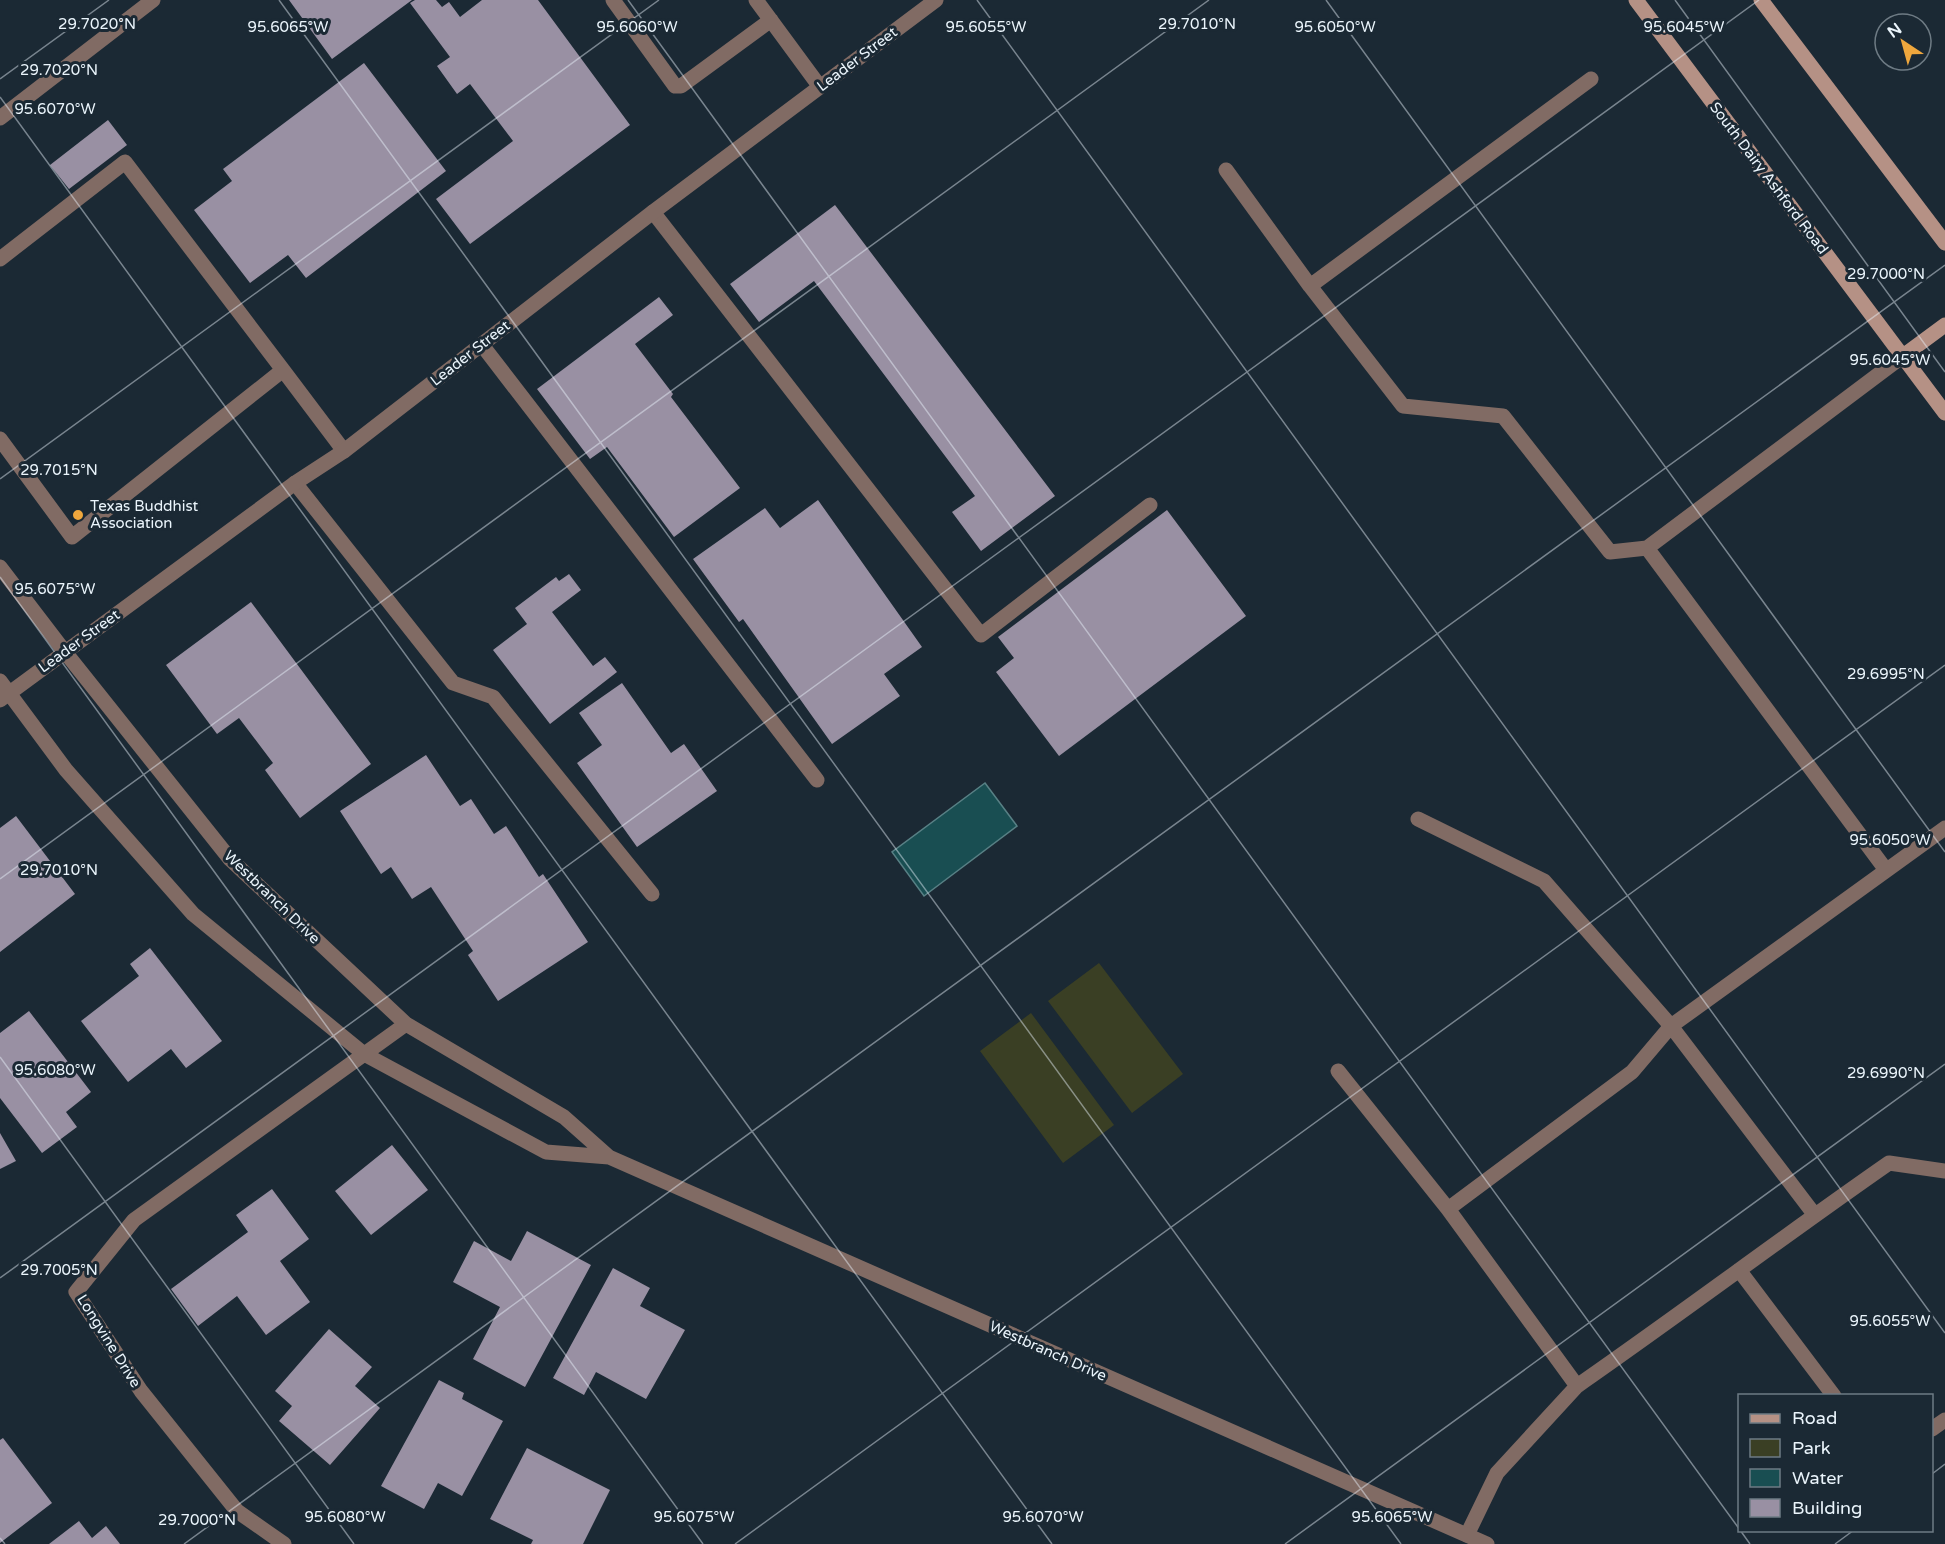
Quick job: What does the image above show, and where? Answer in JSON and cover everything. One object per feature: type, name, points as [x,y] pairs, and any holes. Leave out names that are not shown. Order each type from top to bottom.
[{"type":"main road","name":"South Dairy Ashford Road","points":[[1636,0],[1945,413]]},
{"type":"main road","points":[[1761,0],[1945,243]]},
{"type":"main road","points":[[1903,356],[1945,325]]},
{"type":"street","points":[[0,118],[153,0]]},
{"type":"street","points":[[613,0],[675,86],[681,86],[771,20]]},
{"type":"street","points":[[756,0],[820,87]]},
{"type":"street","name":"Leader Street","points":[[5,697],[296,483],[344,451],[653,212],[936,0]]},
{"type":"street","points":[[1310,286],[1591,79]]},
{"type":"street","points":[[0,259],[125,162],[344,451]]},
{"type":"street","points":[[1226,170],[1310,286],[1402,406],[1503,416],[1610,552],[1647,548],[1903,356]]},
{"type":"street","points":[[653,212],[981,635],[1150,505]]},
{"type":"street","points":[[482,345],[817,780]]},
{"type":"street","points":[[0,440],[72,537],[284,370]]},
{"type":"street","points":[[296,483],[453,683],[493,697],[652,894]]},
{"type":"street","points":[[1647,548],[1886,870]]},
{"type":"street","name":"Westbranch Drive","points":[[0,567],[230,859],[406,1024],[564,1117],[609,1157],[1487,1544]]},
{"type":"street","name":"Westbranch Drive","points":[[0,681],[5,697],[193,914],[364,1054],[546,1152],[609,1157]]},
{"type":"street","points":[[1418,819],[1544,881],[1671,1026],[1814,1214]]},
{"type":"street","points":[[1448,1209],[1632,1072],[1671,1026],[1945,828]]},
{"type":"street","name":"Longvine Drive","points":[[284,1544],[237,1511],[141,1391],[76,1292],[134,1220],[406,1024]]},
{"type":"street","points":[[1338,1071],[1448,1209],[1577,1386]]},
{"type":"street","points":[[1467,1535],[1497,1473],[1577,1386],[1674,1319],[1814,1214],[1889,1163],[1945,1171]]},
{"type":"street","points":[[1739,1270],[1833,1394]]},
{"type":"green space","points":[[1099,963],[1183,1074],[1132,1113],[1048,1001]]},
{"type":"green space","points":[[1031,1013],[1114,1125],[1063,1163],[980,1051]]},
{"type":"water","points":[[985,783],[1017,826],[924,896],[892,852]]},
{"type":"building","points":[[289,0],[412,0],[332,59]]},
{"type":"building","points":[[415,0],[436,0],[442,7],[449,2],[460,17],[482,0],[538,0],[630,125],[470,244],[436,199],[513,141],[470,84],[457,94],[437,66],[450,57],[410,3]]},
{"type":"building","points":[[364,63],[446,171],[306,278],[288,255],[250,283],[194,210],[232,181],[223,169]]},
{"type":"building","points":[[108,120],[127,145],[69,189],[50,165]]},
{"type":"building","points":[[835,205],[1055,496],[981,551],[952,512],[975,496],[814,281],[759,322],[730,284]]},
{"type":"building","points":[[659,297],[673,315],[635,344],[673,394],[671,397],[740,488],[674,537],[607,447],[590,459],[537,389]]},
{"type":"building","points":[[818,500],[922,647],[884,674],[900,696],[832,744],[743,619],[739,622],[693,559],[765,508],[780,528]]},
{"type":"building","points":[[1167,510],[1246,616],[1059,756],[996,672],[1014,658],[998,637]]},
{"type":"building","points":[[569,574],[581,590],[552,612],[593,666],[605,657],[617,672],[550,724],[493,650],[527,624],[515,608],[556,577],[559,581]]},
{"type":"building","points":[[251,602],[371,764],[300,818],[265,770],[273,763],[239,718],[217,734],[166,665]]},
{"type":"building","points":[[622,683],[671,753],[684,744],[717,791],[637,847],[577,763],[602,745],[579,713]]},
{"type":"building","points":[[426,755],[460,806],[471,799],[494,834],[506,826],[539,877],[543,874],[588,942],[498,1001],[468,955],[473,951],[431,887],[412,899],[391,867],[381,874],[340,811]]},
{"type":"building","points":[[16,816],[75,894],[0,952],[0,828]]},
{"type":"building","points":[[150,948],[222,1041],[186,1068],[171,1049],[128,1082],[81,1021],[139,976],[130,964]]},
{"type":"building","points":[[29,1011],[91,1092],[66,1112],[77,1127],[42,1153],[0,1098],[0,1033]]},
{"type":"building","points":[[0,1133],[16,1161],[0,1169]]},
{"type":"building","points":[[392,1145],[428,1190],[371,1235],[335,1191]]},
{"type":"building","points":[[272,1189],[309,1239],[280,1261],[310,1302],[266,1335],[237,1296],[198,1326],[171,1289],[248,1232],[236,1215]]},
{"type":"building","points":[[527,1231],[591,1265],[525,1387],[473,1359],[500,1307],[453,1282],[474,1241],[511,1261]]},
{"type":"building","points":[[613,1268],[650,1288],[640,1306],[685,1330],[646,1399],[596,1372],[584,1395],[553,1378]]},
{"type":"building","points":[[329,1329],[372,1367],[355,1386],[380,1408],[330,1465],[279,1421],[292,1406],[275,1391]]},
{"type":"building","points":[[439,1380],[464,1393],[462,1399],[503,1421],[462,1496],[438,1483],[424,1509],[381,1486]]},
{"type":"building","points":[[3,1438],[52,1503],[0,1543],[0,1440]]},
{"type":"building","points":[[527,1448],[610,1490],[583,1544],[531,1544],[533,1540],[490,1519]]},
{"type":"building","points":[[79,1521],[92,1538],[106,1526],[120,1544],[49,1544]]},
{"type":"place","name":"Texas Buddhist Association","points":[[78,515]]}]
